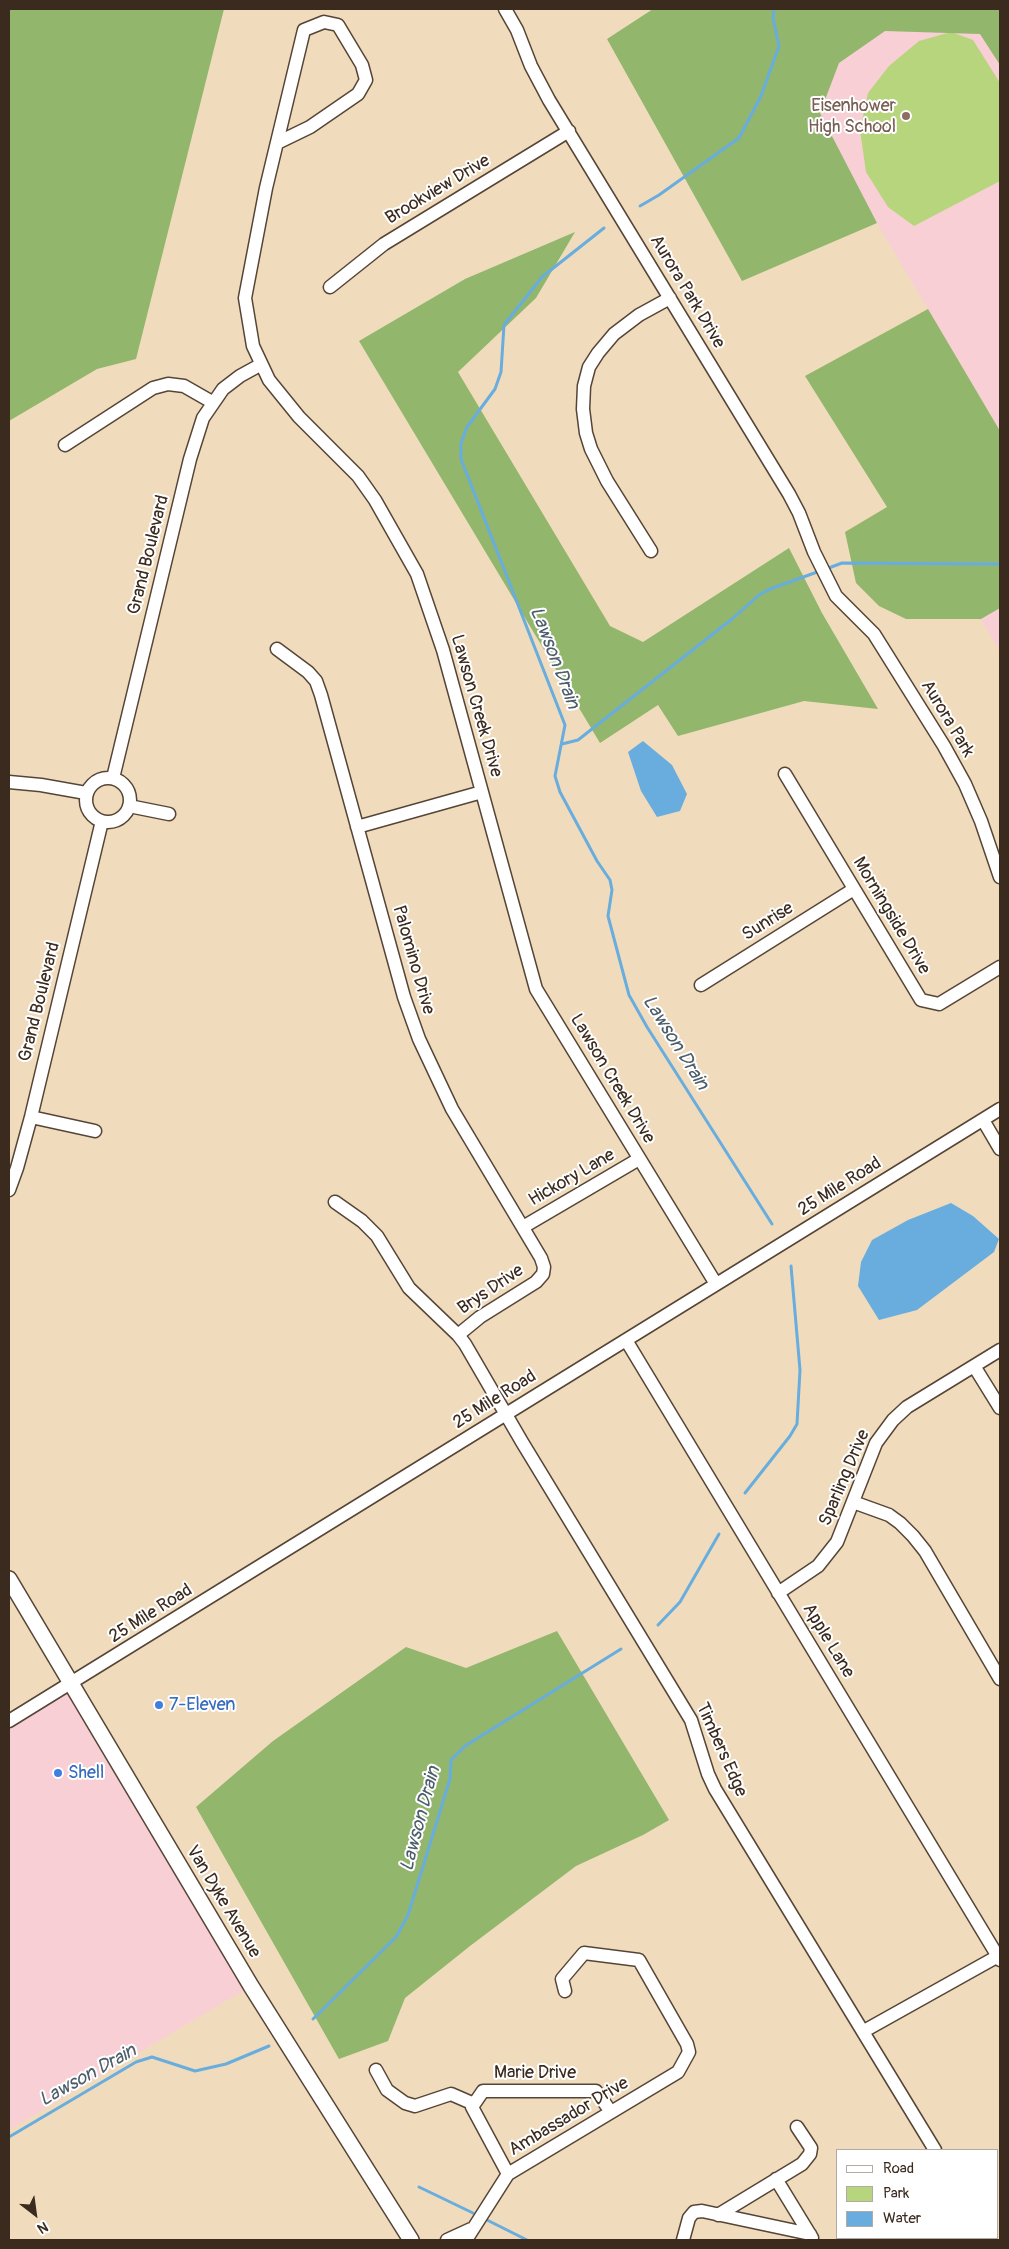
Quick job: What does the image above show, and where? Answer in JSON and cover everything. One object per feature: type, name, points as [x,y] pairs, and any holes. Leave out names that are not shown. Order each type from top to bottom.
[{"type":"main road","name":"Van Dyke Avenue","points":[[9,1579],[251,1986],[411,2240]]},
{"type":"street","name":"Aurora Park Drive","points":[[505,9],[517,30],[540,86],[789,494],[799,513],[814,552],[836,596]]},
{"type":"street","name":"Lawson Creek Drive","points":[[277,142],[310,127],[358,94],[366,80],[362,65],[338,25],[324,22],[304,30],[277,142],[266,188],[245,298],[253,346],[269,380],[299,417],[358,476],[375,500],[417,574],[443,650],[536,989],[716,1284]]},
{"type":"street","name":"Brookview Drive","points":[[330,287],[384,244],[569,131]]},
{"type":"street","points":[[651,551],[607,481],[591,449],[586,433],[583,409],[584,386],[589,367],[614,334],[639,316],[670,298]]},
{"type":"street","name":"Grand Boulevard","points":[[113,778],[190,459],[202,418],[212,402],[223,390],[240,376],[260,364]]},
{"type":"street","points":[[65,445],[153,388],[168,384],[184,386],[212,402]]},
{"type":"street","name":"Aurora Park","points":[[836,596],[874,634],[944,746],[965,784],[981,821],[1000,877]]},
{"type":"street","name":"Palomino Drive","points":[[277,649],[300,664],[316,681],[404,997],[419,1039],[452,1109],[541,1258],[544,1267],[543,1274]]},
{"type":"street","name":"Morningside Drive","points":[[785,774],[921,1000],[939,1004],[1000,967]]},
{"type":"street","points":[[113,778],[118,779],[125,787],[130,797],[129,806],[116,820],[102,821],[94,817],[88,808],[86,794],[98,782],[113,778]]},
{"type":"street","points":[[9,782],[41,785],[86,794]]},
{"type":"street","points":[[357,827],[482,792]]},
{"type":"street","points":[[129,806],[169,814]]},
{"type":"street","name":"Grand Boulevard","points":[[9,1190],[31,1117],[102,821]]},
{"type":"street","name":"Sunrise","points":[[701,985],[854,889]]},
{"type":"street","name":"25 Mile Road","points":[[9,1721],[716,1284],[999,1112]]},
{"type":"street","points":[[31,1117],[95,1131]]},
{"type":"street","points":[[983,1120],[1000,1149]]},
{"type":"street","name":"Hickory Lane","points":[[523,1227],[639,1159]]},
{"type":"street","name":"Timbers Edge","points":[[335,1202],[362,1221],[377,1236],[409,1288],[458,1335],[691,1720],[708,1774],[716,1789],[934,2149]]},
{"type":"street","name":"Brys Drive","points":[[458,1335],[480,1317],[536,1282],[543,1274]]},
{"type":"street","name":"Apple Lane","points":[[626,1340],[1000,1957]]},
{"type":"street","name":"Sparling Drive","points":[[778,1593],[810,1573],[826,1558],[842,1531],[876,1443],[884,1430],[907,1407],[1000,1350]]},
{"type":"street","points":[[974,1366],[1000,1408]]},
{"type":"street","points":[[854,1502],[889,1515],[913,1536],[925,1551],[1000,1679]]},
{"type":"street","name":"Ambassador Drive","points":[[447,2240],[469,2235],[508,2174],[678,2072],[688,2052],[687,2044],[639,1960],[584,1953],[562,1979],[565,1991]]},
{"type":"street","points":[[864,2031],[1000,1957]]},
{"type":"street","points":[[376,2070],[387,2090],[405,2103],[415,2106],[451,2094],[474,2104],[472,2107],[476,2117],[508,2174]]},
{"type":"street","name":"Marie Drive","points":[[474,2104],[484,2091],[596,2091],[611,2112]]},
{"type":"street","points":[[718,2215],[802,2164],[810,2154],[811,2148],[798,2127]]},
{"type":"street","points":[[776,2179],[812,2237]]},
{"type":"street","points":[[683,2240],[689,2218],[694,2212],[718,2215],[812,2237]]},
{"type":"shaded area","name":"Eisenhower High School","points":[[745,9],[1000,9],[1000,431],[877,223]]},
{"type":"shaded area","points":[[1000,608],[1000,652],[981,619]]},
{"type":"shaded area","points":[[71,1684],[251,1986],[9,2130],[9,1721]]},
{"type":"green space","points":[[9,9],[224,9],[136,359],[97,369],[9,421]]},
{"type":"green space","points":[[653,9],[1000,9],[1000,65],[980,34],[885,31],[839,63],[820,113],[877,223],[742,281],[607,39]]},
{"type":"green space","points":[[951,32],[973,40],[1000,83],[1000,181],[914,226],[888,207],[866,172],[860,130],[868,93],[889,66],[919,41]]},
{"type":"green space","points":[[575,232],[536,298],[458,372],[610,626],[643,642],[789,548],[822,613],[878,709],[804,701],[678,736],[658,705],[600,743],[359,341],[465,279]]},
{"type":"green space","points":[[928,309],[1000,431],[1000,608],[981,619],[906,619],[879,606],[856,583],[845,532],[887,507],[805,376]]},
{"type":"green space","points":[[557,1631],[669,1820],[643,1835],[576,1866],[405,1998],[388,2041],[339,2059],[196,1807],[273,1741],[406,1647],[466,1668]]},
{"type":"water","points":[[643,741],[672,765],[687,794],[680,811],[657,817],[641,791],[628,752]]},
{"type":"water","points":[[951,1203],[973,1216],[999,1239],[994,1252],[917,1310],[879,1320],[858,1286],[861,1262],[872,1240],[908,1220]]},
{"type":"waterway","name":"Lawson Drain","points":[[640,206],[659,195],[739,138],[761,96],[779,46],[773,18],[774,9]]},
{"type":"waterway","name":"Lawson Drain","points":[[604,228],[542,277],[504,325],[501,372],[495,389],[467,427],[461,443],[461,459],[565,725],[555,776],[560,792],[597,861],[610,880],[612,890],[608,916],[629,995],[647,1027],[772,1224]]},
{"type":"waterway","points":[[826,569],[842,563],[1000,564]]},
{"type":"waterway","points":[[562,744],[578,740],[732,619],[759,595],[770,589],[820,571]]},
{"type":"waterway","name":"Lawson Drain","points":[[745,1493],[790,1436],[797,1424],[800,1370],[791,1266]]},
{"type":"waterway","name":"Lawson Drain","points":[[658,1625],[680,1602],[719,1534]]},
{"type":"waterway","name":"Lawson Drain","points":[[313,2019],[396,1937],[408,1915],[450,1779],[451,1760],[465,1746],[621,1649]]},
{"type":"waterway","name":"Lawson Drain","points":[[9,2137],[136,2062],[152,2057],[195,2071],[226,2064],[269,2046]]},
{"type":"waterway","points":[[419,2187],[473,2213]]},
{"type":"waterway","points":[[487,2220],[527,2240]]},
{"type":"place","name":"Eisenhower High School","points":[[906,116]]},
{"type":"place","name":"7-Eleven","points":[[159,1705]]},
{"type":"place","name":"Shell","points":[[58,1773]]}]
